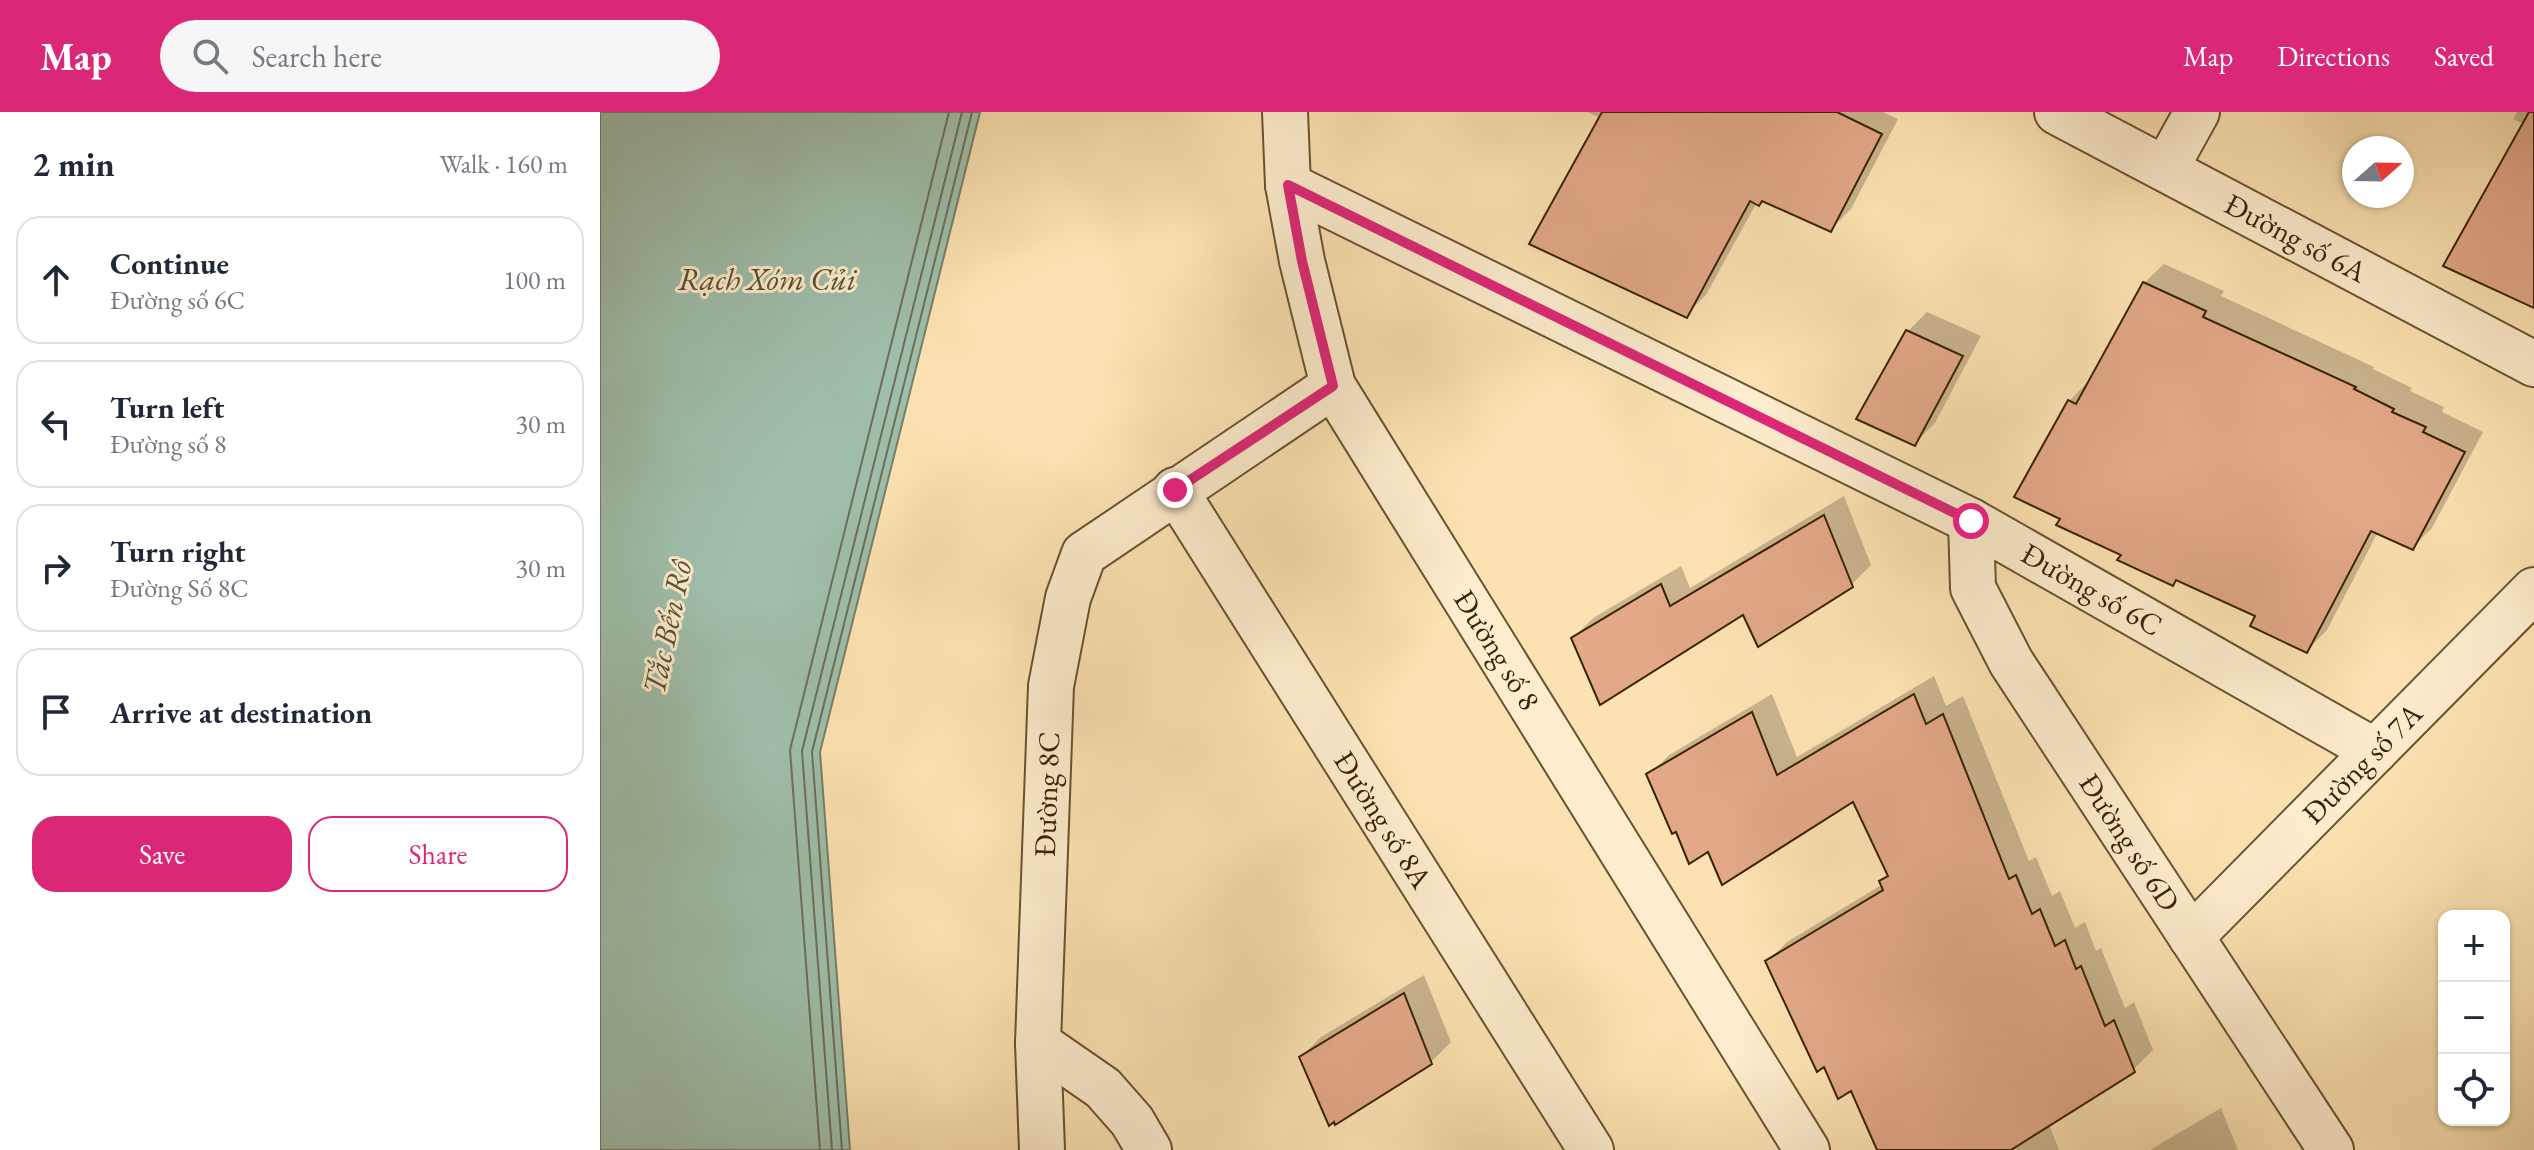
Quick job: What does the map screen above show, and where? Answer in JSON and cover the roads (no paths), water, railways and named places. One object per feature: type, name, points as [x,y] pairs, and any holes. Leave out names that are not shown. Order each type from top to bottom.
[{"type":"street","name":"Đường số 8","points":[[1285,112],[1288,185],[1302,261],[1333,386],[1807,1150]]},
{"type":"street","name":"Đường số 6A","points":[[2057,112],[2534,364]]},
{"type":"street","points":[[2166,168],[2197,112]]},
{"type":"street","name":"Đường số 6C","points":[[1288,185],[1971,521],[2375,751]]},
{"type":"street","name":"Đường 8C","points":[[1042,1150],[1038,1043],[1051,686],[1068,598],[1084,554],[1333,386]]},
{"type":"street","name":"Đường số 8A","points":[[1175,490],[1591,1150]]},
{"type":"street","name":"Đường số 6D","points":[[1971,521],[1973,588],[2011,662],[2331,1150]]},
{"type":"street","name":"Đường số 7A","points":[[2191,937],[2534,590]]},
{"type":"street","points":[[1038,1043],[1103,1088],[1132,1121],[1149,1150]]},
{"type":"water","name":"Rạch Xóm Củi","points":[[600,112],[980,112],[820,752],[850,1150],[600,1150]]},
{"type":"water label","name":"Tắc Bến Rô","points":[[667,627]]}]
